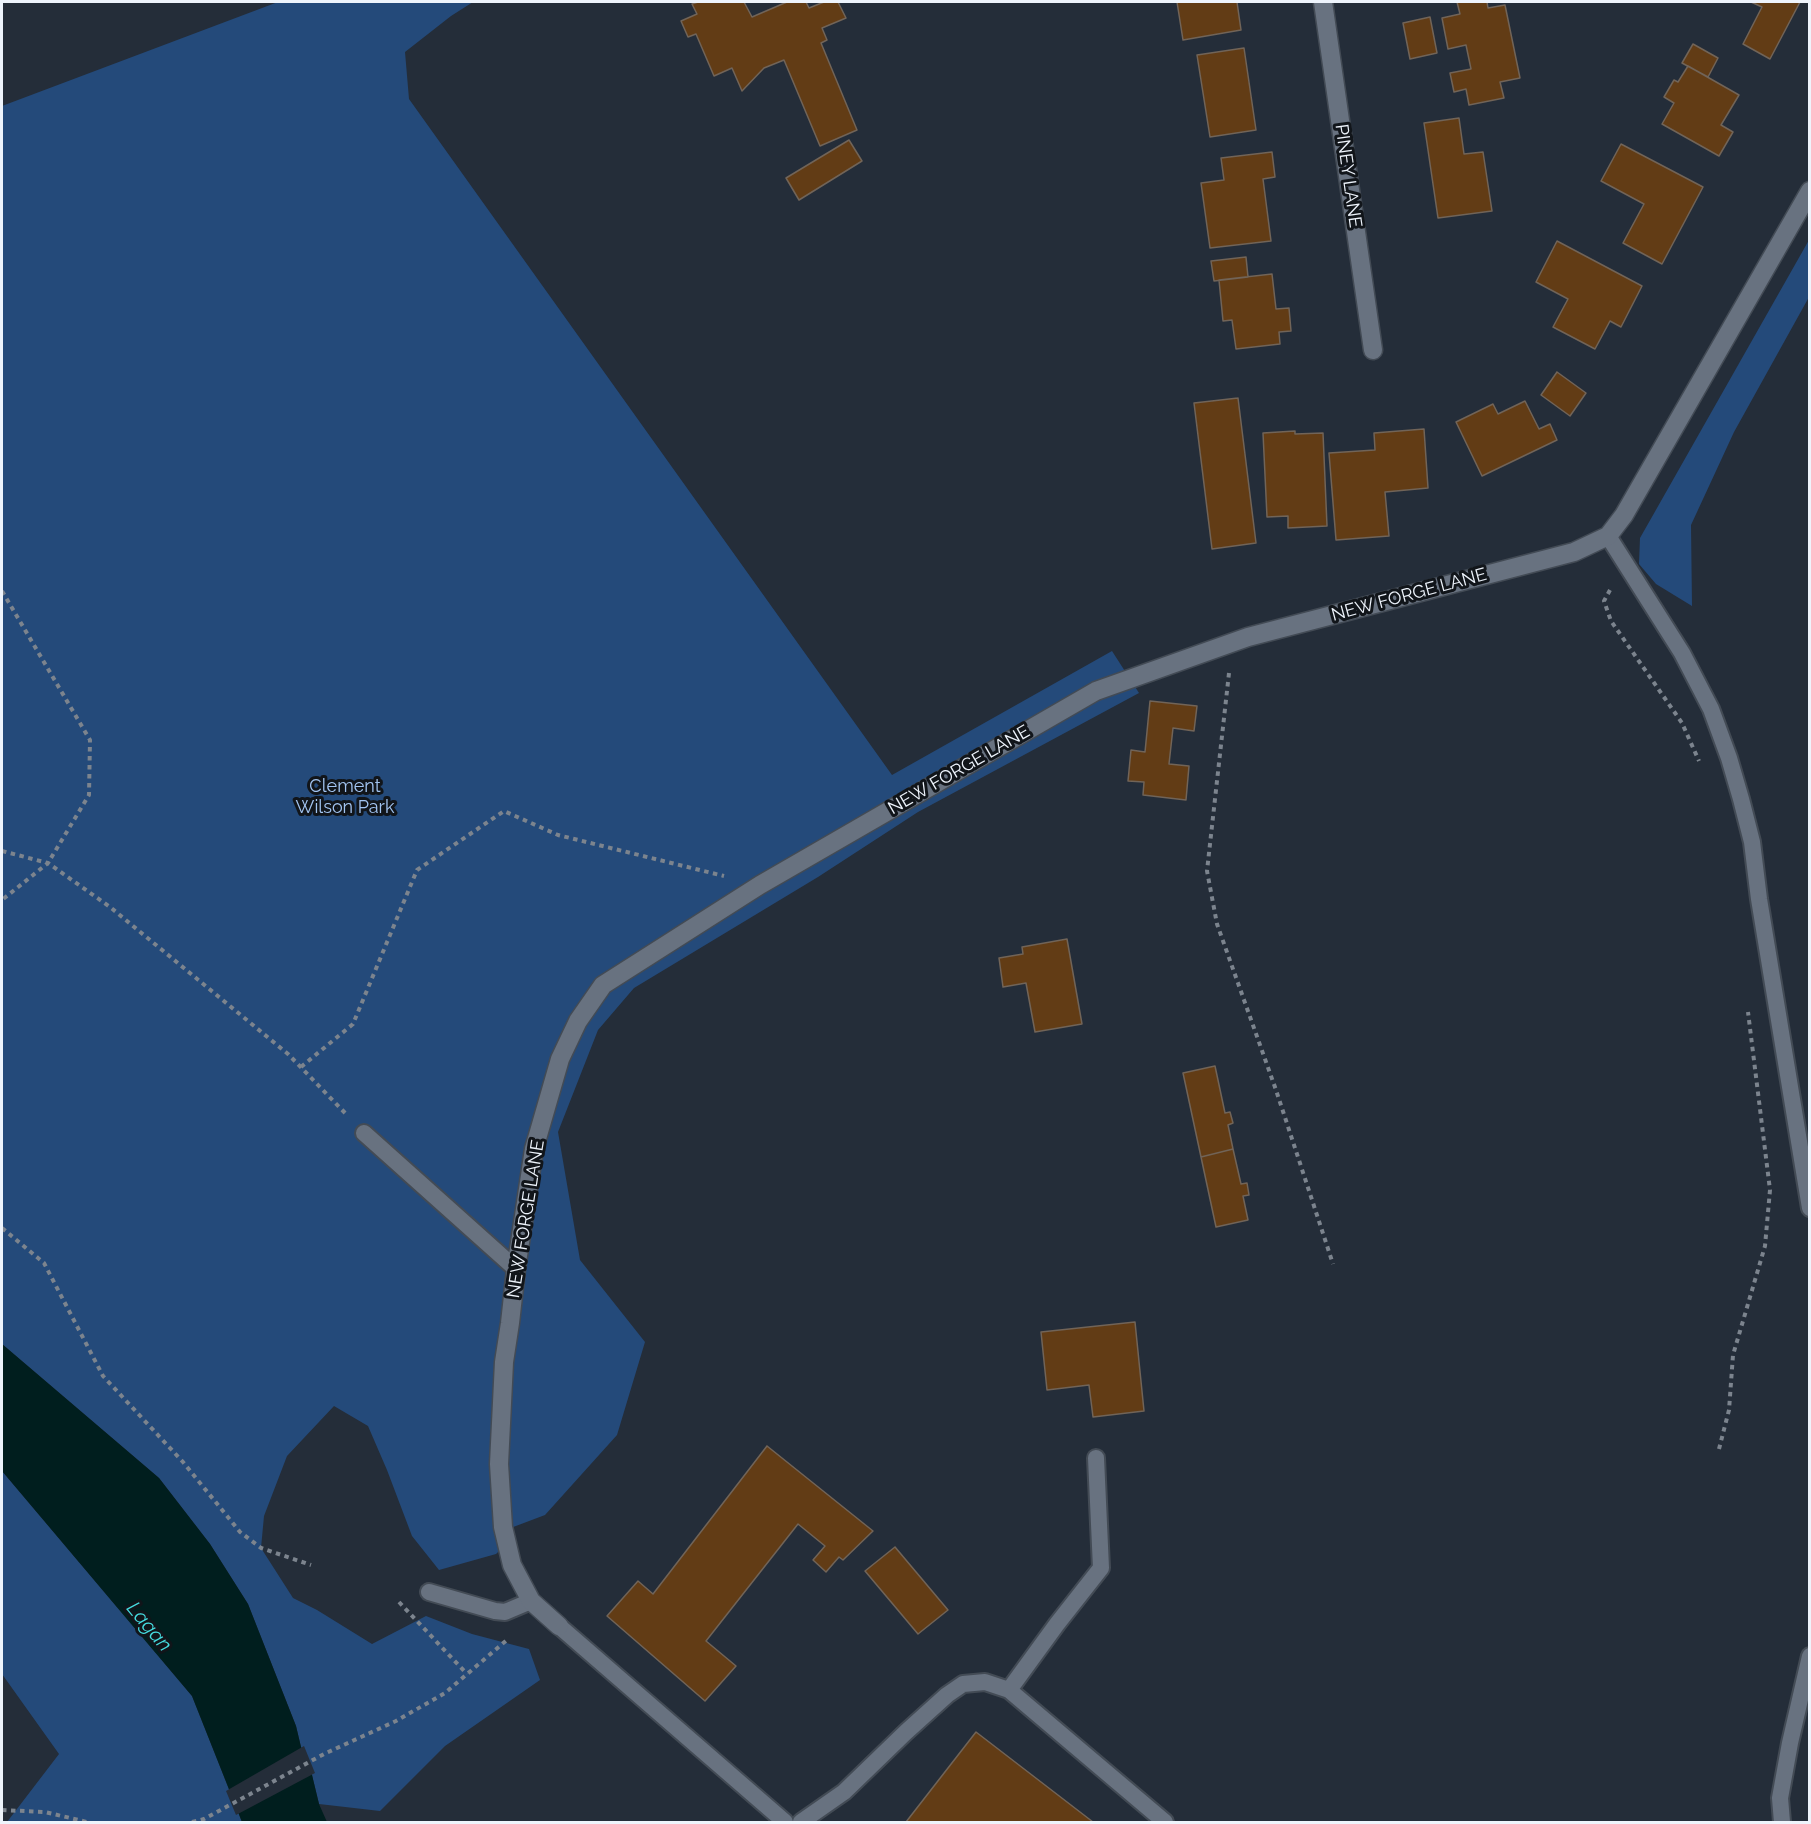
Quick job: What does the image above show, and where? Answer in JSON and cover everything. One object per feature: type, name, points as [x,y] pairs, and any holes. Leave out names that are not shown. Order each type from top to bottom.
[{"type":"street","name":"PINEY LANE","points":[[1323,2],[1373,350]]},
{"type":"street","name":"NEW FORGE LANE","points":[[559,1626],[531,1601],[512,1565],[502,1527],[499,1464],[504,1362],[534,1149],[560,1059],[578,1021],[603,985],[760,885],[1096,691],[1248,637],[1574,552],[1608,536],[1624,515],[1809,191]]},
{"type":"lane","points":[[1608,536],[1682,653],[1711,709],[1729,758],[1752,842],[1809,1208]]},
{"type":"lane","points":[[364,1132],[516,1269]]},
{"type":"lane","points":[[1009,1690],[1101,1568],[1096,1458]]},
{"type":"lane","points":[[429,1592],[505,1612],[531,1601]]},
{"type":"lane","points":[[559,1626],[785,1822]]},
{"type":"lane","points":[[1782,1822],[1780,1798],[1809,1656]]},
{"type":"lane","points":[[801,1822],[844,1792],[947,1695],[963,1684],[985,1682],[1009,1690],[1165,1822]]},
{"type":"path","points":[[1624,563],[1604,601],[1611,621],[1682,723],[1699,762]]},
{"type":"path","points":[[2,591],[90,740],[89,795],[48,863],[2,900]]},
{"type":"path","points":[[1232,643],[1207,872],[1217,924],[1276,1090],[1333,1264]]},
{"type":"path","points":[[301,1067],[353,1024],[417,870],[504,811],[558,835],[760,885]]},
{"type":"path","points":[[2,851],[48,863],[110,907],[288,1054],[364,1132]]},
{"type":"path","points":[[1719,1449],[1729,1410],[1733,1356],[1765,1246],[1770,1190],[1748,1010]]},
{"type":"path","points":[[2,1227],[44,1263],[103,1376],[183,1462],[240,1532],[261,1548],[311,1565]]},
{"type":"path","points":[[399,1602],[467,1674]]},
{"type":"path","points":[[192,1822],[204,1819],[324,1754],[396,1721],[445,1693],[506,1641]]},
{"type":"path","points":[[2,1810],[45,1812],[87,1822]]},
{"type":"green space","name":"Clement Wilson Park","points":[[278,2],[473,2],[405,52],[409,99],[892,775],[1112,651],[1139,693],[918,812],[818,877],[634,988],[598,1030],[558,1132],[580,1260],[645,1342],[617,1435],[545,1515],[500,1532],[502,1548],[496,1554],[439,1570],[412,1536],[368,1426],[334,1406],[287,1456],[264,1516],[261,1548],[293,1598],[372,1644],[426,1616],[472,1634],[529,1649],[540,1680],[445,1746],[380,1811],[319,1804],[296,1726],[248,1604],[210,1544],[159,1478],[2,1344],[2,106]]},
{"type":"green space","points":[[1809,240],[1809,297],[1734,432],[1691,525],[1692,606],[1656,584],[1639,564],[1640,538]]},
{"type":"green space","points":[[2,1471],[192,1696],[242,1822],[7,1822],[59,1754],[2,1674]]},
{"type":"water","name":"Lagan","points":[[2,1344],[159,1478],[210,1544],[248,1604],[296,1726],[319,1804],[327,1822],[242,1822],[192,1696],[2,1471]]},
{"type":"pier","points":[[304,1746],[315,1773],[236,1815],[226,1791]]},
{"type":"building","points":[[744,2],[752,17],[787,2],[806,2],[809,8],[824,2],[838,2],[846,18],[822,28],[827,40],[821,43],[857,130],[820,146],[784,60],[764,68],[742,91],[732,68],[714,76],[696,34],[688,37],[681,21],[697,14],[692,4]]},
{"type":"building","points":[[1177,2],[1237,2],[1241,30],[1183,40]]},
{"type":"building","points":[[1457,2],[1487,2],[1488,8],[1505,5],[1520,78],[1500,82],[1504,98],[1469,105],[1466,89],[1454,92],[1450,73],[1471,69],[1466,45],[1448,49],[1442,18],[1460,14]]},
{"type":"building","points":[[1751,2],[1800,2],[1770,59],[1743,44],[1762,7]]},
{"type":"building","points":[[1430,17],[1437,53],[1410,59],[1403,23]]},
{"type":"building","points":[[1693,44],[1718,58],[1708,77],[1682,63]]},
{"type":"building","points":[[1244,48],[1256,130],[1210,137],[1197,55]]},
{"type":"building","points":[[1688,66],[1739,95],[1721,125],[1733,132],[1719,156],[1662,124],[1674,103],[1664,97],[1674,80],[1678,82]]},
{"type":"building","points":[[1459,118],[1464,154],[1483,152],[1492,211],[1438,218],[1424,123]]},
{"type":"building","points":[[849,140],[862,161],[799,200],[786,178]]},
{"type":"building","points":[[1621,144],[1703,187],[1662,264],[1623,243],[1644,204],[1601,181]]},
{"type":"building","points":[[1272,152],[1275,177],[1263,179],[1271,241],[1210,248],[1201,183],[1224,180],[1221,158]]},
{"type":"building","points":[[1557,241],[1642,286],[1621,327],[1610,321],[1595,349],[1553,327],[1568,299],[1536,282]]},
{"type":"building","points":[[1246,257],[1248,277],[1214,281],[1211,261]]},
{"type":"building","points":[[1272,274],[1276,309],[1289,308],[1291,331],[1279,332],[1280,344],[1236,349],[1232,320],[1223,321],[1219,280]]},
{"type":"building","points":[[1557,372],[1586,393],[1570,416],[1541,395]]},
{"type":"building","points":[[1238,398],[1256,543],[1212,549],[1194,403]]},
{"type":"building","points":[[1525,401],[1539,429],[1550,424],[1557,440],[1482,476],[1456,422],[1493,404],[1498,414]]},
{"type":"building","points":[[1424,429],[1428,488],[1385,492],[1389,536],[1336,540],[1329,453],[1375,450],[1374,433]]},
{"type":"building","points":[[1295,431],[1295,434],[1323,433],[1327,526],[1288,528],[1288,516],[1267,517],[1263,433]]},
{"type":"building","points":[[1150,701],[1197,706],[1194,731],[1173,728],[1169,764],[1189,766],[1186,800],[1143,795],[1144,782],[1128,781],[1131,750],[1145,752]]},
{"type":"building","points":[[1067,939],[1082,1024],[1035,1032],[1026,983],[1003,987],[999,958],[1023,954],[1022,947]]},
{"type":"building","points":[[1215,1066],[1225,1113],[1230,1112],[1233,1123],[1228,1125],[1233,1149],[1201,1157],[1183,1073]]},
{"type":"building","points":[[1233,1149],[1241,1184],[1247,1183],[1249,1195],[1243,1196],[1248,1220],[1216,1227],[1201,1157]]},
{"type":"building","points":[[1135,1322],[1144,1411],[1093,1417],[1089,1385],[1047,1390],[1041,1332]]},
{"type":"building","points":[[767,1446],[873,1531],[843,1560],[839,1557],[826,1572],[813,1560],[825,1546],[798,1524],[706,1641],[736,1666],[705,1701],[607,1616],[638,1581],[653,1594]]},
{"type":"building","points":[[895,1547],[948,1610],[918,1634],[865,1571]]},
{"type":"building","points":[[976,1732],[1093,1822],[906,1822]]}]
